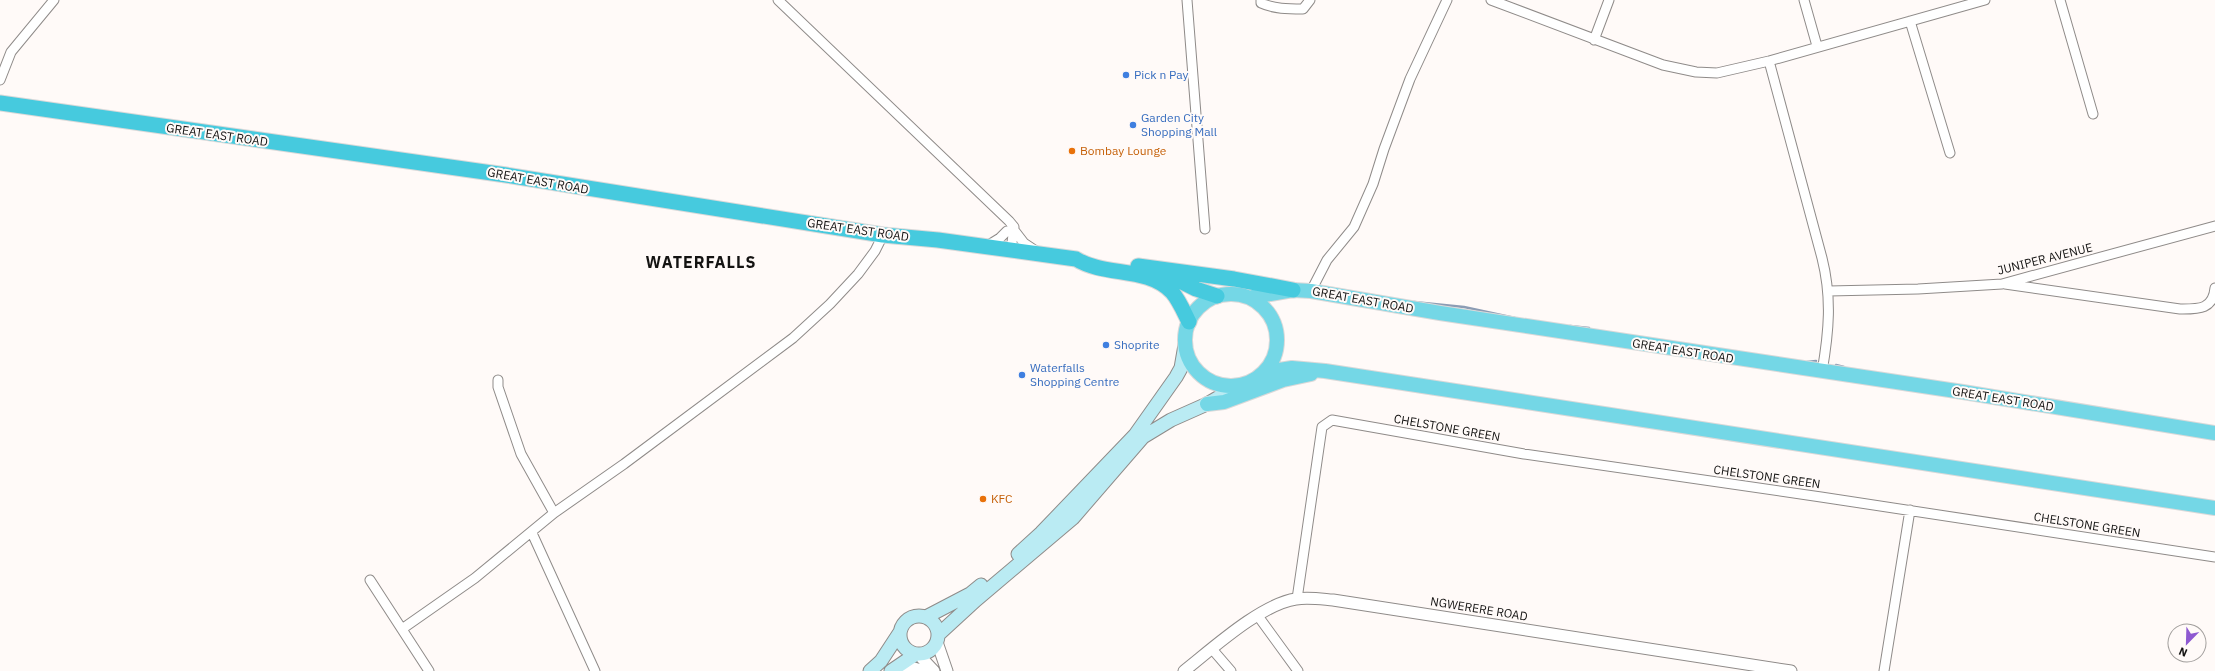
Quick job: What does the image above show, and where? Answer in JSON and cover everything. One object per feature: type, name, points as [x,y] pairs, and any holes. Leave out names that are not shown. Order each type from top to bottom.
[{"type":"highway","name":"GREAT EAST ROAD","points":[[0,103],[506,175],[883,235],[987,246],[1076,259],[1095,259],[1150,269],[1234,279],[1293,290]]},
{"type":"highway","name":"GREAT EAST ROAD","points":[[1076,259],[1087,265],[1152,279],[1172,293],[1189,322]]},
{"type":"highway","name":"GREAT EAST ROAD","points":[[1150,269],[1175,278],[1196,289],[1217,296]]},
{"type":"main road","name":"GREAT EAST ROAD","points":[[1293,290],[1310,290],[1447,314],[2215,433]]},
{"type":"main road","points":[[1253,297],[1293,290]]},
{"type":"main road","points":[[893,670],[917,654],[928,652],[938,638],[976,600],[1073,518],[1144,437],[1171,420],[1207,404],[1238,386],[1257,379],[1265,372],[1274,357],[1278,340],[1275,323],[1266,308],[1253,297],[1241,293],[1229,293],[1217,296],[1200,306],[1189,322],[1181,368],[1135,435],[1041,533],[970,594],[926,617]]},
{"type":"main road","points":[[1185,346],[1189,360],[1203,376],[1223,385],[1238,386]]},
{"type":"main road","points":[[1265,372],[1292,368],[1325,371],[2215,508]]},
{"type":"main road","points":[[1207,404],[1224,402],[1283,380],[1325,371]]},
{"type":"main road","points":[[870,671],[881,661],[900,632],[904,622],[911,617],[918,615],[926,617],[934,622],[938,638]]},
{"type":"main road","points":[[900,632],[902,644],[908,651],[917,654]]},
{"type":"street","points":[[0,80],[11,52],[54,0]]},
{"type":"street","points":[[778,0],[975,186],[1024,243],[1040,254]]},
{"type":"street","points":[[1187,0],[1205,229]]},
{"type":"street","points":[[1260,0],[1271,7],[1286,9],[1303,9],[1310,0]]},
{"type":"street","points":[[1310,290],[1327,260],[1354,227],[1373,184],[1384,149],[1410,79],[1447,0]]},
{"type":"street","points":[[1491,0],[1663,65],[1696,72],[1734,70],[1910,21],[1959,4],[1985,0]]},
{"type":"street","points":[[1594,40],[1609,0]]},
{"type":"street","points":[[1804,0],[1817,46]]},
{"type":"street","points":[[2060,0],[2093,114]]},
{"type":"street","points":[[1910,21],[1950,153]]},
{"type":"street","points":[[1768,61],[1822,258],[1829,291],[1828,325],[1822,372]]},
{"type":"street","name":"JUNIPER AVENUE","points":[[1829,291],[1918,289],[2002,284],[2215,226]]},
{"type":"street","points":[[987,246],[1000,238],[1011,227]]},
{"type":"street","points":[[1008,249],[1011,227]]},
{"type":"street","points":[[402,629],[475,578],[532,533],[554,513],[624,464],[793,338],[830,304],[858,274],[875,251],[883,235]]},
{"type":"street","points":[[2002,284],[2180,309],[2197,309],[2211,303],[2214,298],[2215,288]]},
{"type":"street","points":[[498,380],[502,400],[521,454],[554,513]]},
{"type":"street","name":"CHELSTONE GREEN","points":[[1297,599],[1322,432],[1326,423],[1339,421],[1524,454],[1910,510],[2215,557]]},
{"type":"street","points":[[1884,671],[1910,510]]},
{"type":"street","points":[[532,533],[596,671]]},
{"type":"street","points":[[370,580],[429,671]]},
{"type":"street","name":"NGWERERE ROAD","points":[[1184,671],[1258,616],[1274,607],[1297,599],[1333,600],[1791,671]]},
{"type":"street","points":[[1258,616],[1298,671]]},
{"type":"street","points":[[938,638],[947,671]]},
{"type":"street","points":[[1212,649],[1231,671]]},
{"type":"street","points":[[917,654],[934,671]]},
{"type":"street","points":[[893,670],[914,668],[925,671]]},
{"type":"waterway","points":[[1414,302],[1464,307],[1515,318]]},
{"type":"waterway","points":[[1570,326],[1589,328]]},
{"type":"waterway","points":[[1807,362],[1816,361]]},
{"type":"waterway","points":[[1836,365],[1844,367]]},
{"type":"place","name":"Pick n Pay","points":[[1126,75]]},
{"type":"place","name":"Garden City Shopping Mall","points":[[1133,125]]},
{"type":"place","name":"Bombay Lounge","points":[[1072,151]]},
{"type":"place","name":"Shoprite","points":[[1106,345]]},
{"type":"place","name":"Waterfalls Shopping Centre","points":[[1022,375]]},
{"type":"place","name":"KFC","points":[[983,499]]},
{"type":"district","name":"WATERFALLS","points":[[701,262]]}]
